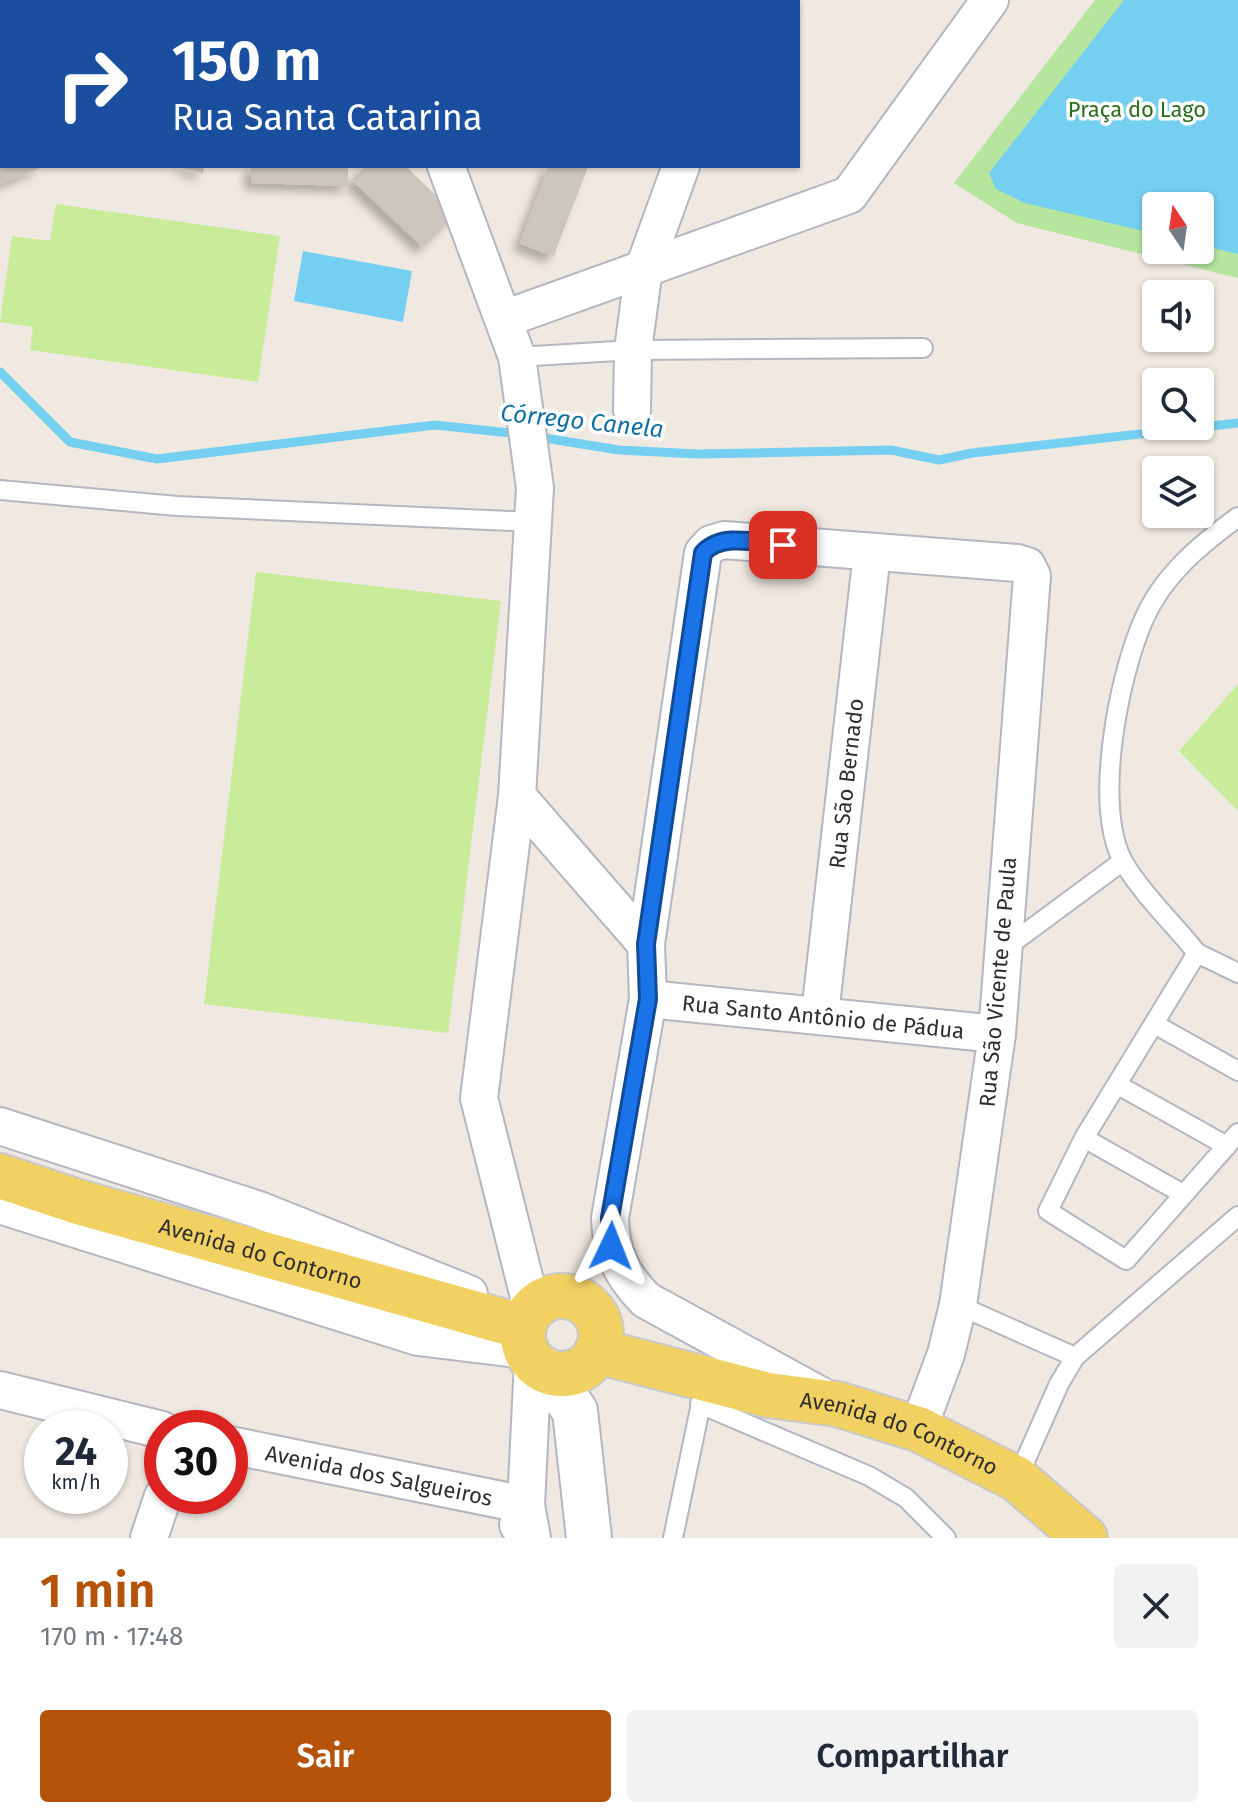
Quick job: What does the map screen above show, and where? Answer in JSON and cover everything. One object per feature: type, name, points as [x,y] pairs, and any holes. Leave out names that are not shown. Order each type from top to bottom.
[{"type":"main road","name":"Avenida do Contorno","points":[[0,1176],[531,1339]]},
{"type":"main road","points":[[562,1296],[578,1299],[597,1318],[600,1340],[597,1351],[589,1363],[576,1371],[531,1339],[546,1299],[562,1296]]},
{"type":"main road","name":"Avenida do Contorno","points":[[597,1351],[703,1392],[768,1395],[837,1404],[918,1429],[1017,1479],[1085,1538]]},
{"type":"street","points":[[504,319],[849,195],[990,0]]},
{"type":"street","points":[[447,168],[517,357],[534,505],[517,796],[479,1098],[531,1339],[529,1522],[513,1538]]},
{"type":"street","points":[[632,410],[633,350],[644,268],[680,168]]},
{"type":"street","points":[[837,1404],[646,1300],[625,1279],[611,1246],[610,1218],[648,999],[646,944],[703,553],[711,544],[724,540],[872,553]]},
{"type":"street","name":"Rua São Vicente de Paula","points":[[872,553],[1017,563],[1027,566],[1032,576],[997,1034],[958,1305],[946,1354],[918,1429]]},
{"type":"street","name":"Rua São Bernado","points":[[820,1014],[872,553]]},
{"type":"street","points":[[517,796],[646,944]]},
{"type":"street","name":"Rua Santo Antônio de Pádua","points":[[648,999],[997,1034]]},
{"type":"street","points":[[0,1126],[259,1210],[531,1339],[575,1411],[589,1538]]},
{"type":"street","points":[[0,1205],[418,1337],[531,1339]]},
{"type":"street","points":[[0,1390],[144,1426]]},
{"type":"street","name":"Avenida dos Salgueiros","points":[[248,1450],[529,1522]]},
{"type":"street","points":[[149,1538],[157,1514]]},
{"type":"lane","points":[[517,357],[633,350],[923,348]]},
{"type":"lane","points":[[0,490],[177,506],[534,505]]},
{"type":"lane","points":[[1238,517],[1204,542],[1172,575],[1144,618],[1128,672],[1107,782],[1123,861],[1197,953],[1238,973]]},
{"type":"lane","points":[[1002,950],[1123,861]]},
{"type":"lane","points":[[1118,1085],[1232,1139],[1126,1260],[1048,1211],[1084,1138],[1156,1025],[1197,953]]},
{"type":"lane","points":[[1156,1025],[1238,1071]]},
{"type":"lane","points":[[1084,1138],[1183,1194]]},
{"type":"lane","points":[[1017,1479],[1059,1384],[1075,1357],[1238,1216]]},
{"type":"lane","points":[[958,1305],[1075,1357]]},
{"type":"lane","points":[[673,1538],[703,1392],[906,1498],[946,1538]]},
{"type":"green space","name":"Praça do Lago","points":[[1095,0],[1238,0],[1238,278],[1182,264],[1214,264],[1214,192],[1142,192],[1142,254],[1017,223],[954,183]]},
{"type":"green space","points":[[56,204],[280,236],[258,382],[30,350],[33,327],[0,322],[12,236],[50,241]]},
{"type":"green space","points":[[256,572],[501,601],[448,1033],[204,1004]]},
{"type":"green space","points":[[1238,684],[1238,811],[1179,751]]},
{"type":"water","name":"Praça do Lago","points":[[1124,0],[1238,0],[1238,254],[1214,248],[1214,192],[1142,192],[1142,231],[1025,203],[996,189],[989,173]]},
{"type":"water","points":[[303,251],[412,271],[403,322],[294,301]]},
{"type":"building","points":[[1,168],[37,168],[1,183]]},
{"type":"building","points":[[252,168],[347,168],[347,185],[252,182]]},
{"type":"building","points":[[365,168],[406,168],[454,214],[423,246],[353,180]]},
{"type":"building","points":[[549,168],[586,168],[553,255],[521,243]]},
{"type":"waterway","name":"Córrego Canela","points":[[0,372],[70,442],[157,459],[435,425],[519,434]]},
{"type":"waterway","name":"Córrego Canela","points":[[538,437],[619,450],[698,454],[891,450],[939,460],[972,453],[1238,423]]},
{"type":"route","points":[[611,1246],[610,1218],[648,999],[646,944],[703,553],[711,544],[724,540],[783,545]]}]
